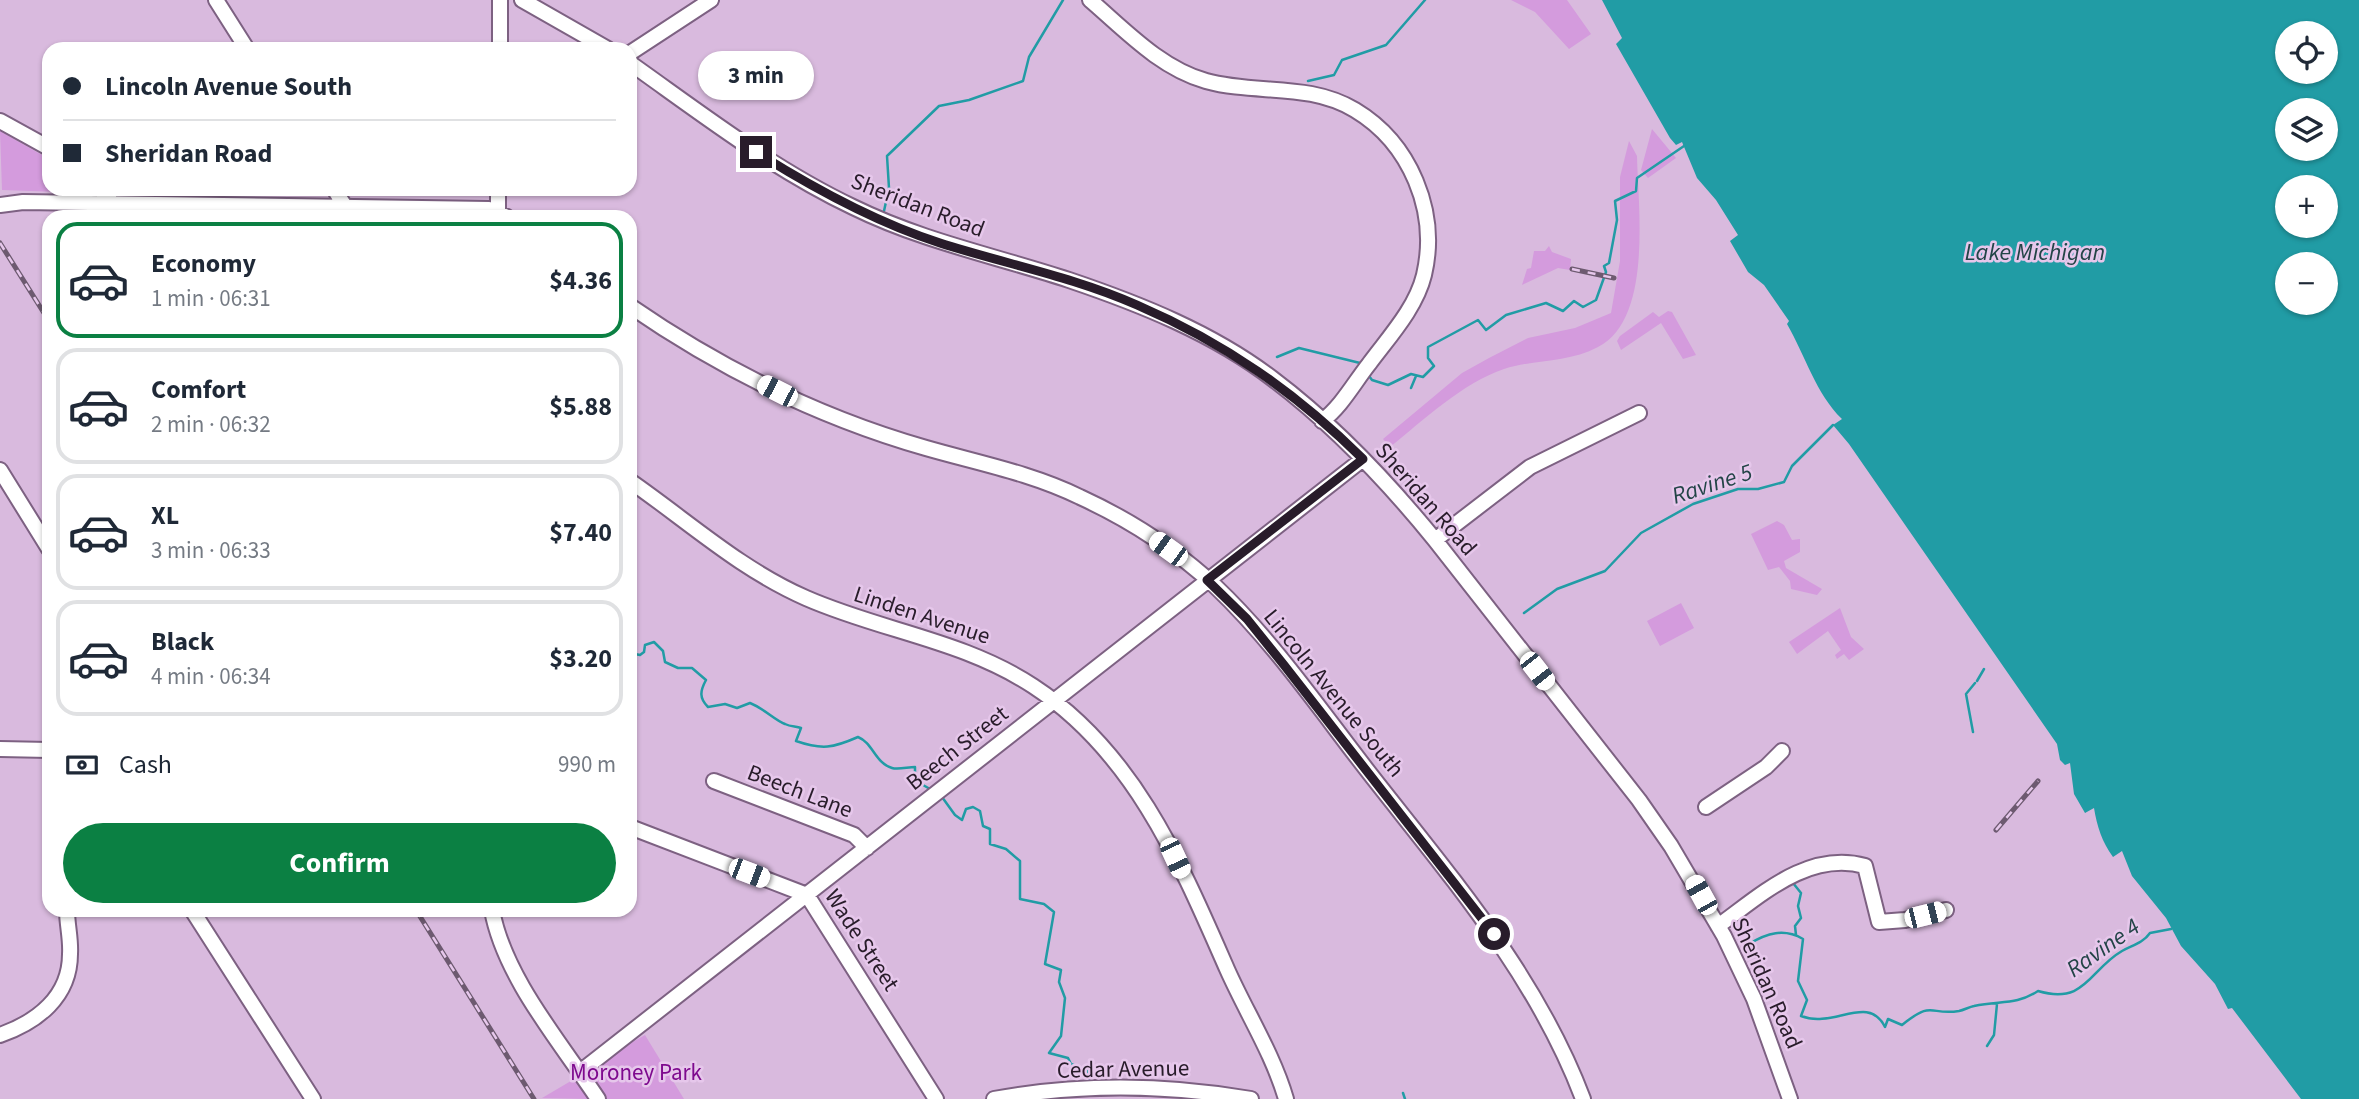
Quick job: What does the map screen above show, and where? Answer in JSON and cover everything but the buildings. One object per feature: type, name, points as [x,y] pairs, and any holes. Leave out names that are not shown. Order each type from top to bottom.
[{"type":"street","points":[[216,0],[243,42]]},
{"type":"street","points":[[499,42],[500,0]]},
{"type":"street","points":[[522,0],[596,42]]},
{"type":"street","points":[[637,48],[711,0]]},
{"type":"street","points":[[1090,0],[1145,48],[1174,67],[1204,81],[1224,85],[1294,89],[1341,102],[1372,121],[1393,140],[1414,174],[1425,212],[1424,275],[1412,303],[1396,328],[1322,421]]},
{"type":"street","name":"Sheridan Road","points":[[637,68],[756,152],[853,208],[938,242],[1124,300],[1179,324],[1274,379],[1322,421],[1363,459],[1434,540],[1639,800],[1692,879],[1718,926],[1754,999],[1790,1099]]},
{"type":"street","points":[[0,121],[42,144]]},
{"type":"street","points":[[107,196],[118,210]]},
{"type":"street","points":[[0,205],[23,202],[108,210]]},
{"type":"street","name":"Lincoln Avenue South","points":[[637,310],[722,363],[826,413],[926,448],[1014,471],[1083,498],[1150,536],[1207,580],[1247,619],[1494,934],[1531,993],[1583,1099]]},
{"type":"street","points":[[1434,540],[1530,467],[1639,413]]},
{"type":"street","name":"Beech Street","points":[[580,1072],[1363,459]]},
{"type":"street","points":[[0,470],[42,538]]},
{"type":"street","name":"Linden Avenue","points":[[637,486],[703,538],[764,577],[839,612],[969,652],[998,665],[1053,701],[1115,759],[1151,810],[1286,1099]]},
{"type":"street","points":[[0,749],[42,750]]},
{"type":"street","points":[[1706,807],[1766,767],[1782,751]]},
{"type":"street","name":"Beech Lane","points":[[714,781],[854,835],[867,848]]},
{"type":"street","name":"Wade Street","points":[[637,830],[807,895],[936,1099]]},
{"type":"street","points":[[1718,926],[1793,873],[1834,863],[1851,862],[1865,866],[1879,922],[1905,920],[1946,910]]},
{"type":"street","points":[[0,1035],[31,1023],[59,993],[70,954],[67,917]]},
{"type":"street","points":[[196,917],[313,1099]]},
{"type":"street","points":[[494,917],[510,965],[598,1099]]},
{"type":"street","name":"Cedar Avenue","points":[[994,1099],[1056,1091],[1124,1087],[1182,1089],[1251,1099]]},
{"type":"green space","points":[[1511,0],[1567,0],[1591,34],[1569,49],[1535,12]]},
{"type":"green space","points":[[1652,129],[1676,158],[1648,178],[1641,170]]},
{"type":"green space","points":[[0,131],[42,155],[42,191],[2,190]]},
{"type":"green space","points":[[1629,141],[1637,156],[1640,231],[1635,288],[1627,313],[1616,333],[1587,352],[1516,366],[1488,376],[1444,403],[1390,447],[1383,439],[1462,373],[1528,338],[1575,328],[1611,313],[1620,261],[1620,177]]},
{"type":"green space","points":[[1549,246],[1552,252],[1571,259],[1570,270],[1558,268],[1522,285],[1527,269],[1531,268],[1534,251],[1545,251]]},
{"type":"green space","points":[[1668,311],[1672,312],[1696,355],[1683,359],[1661,323],[1621,350],[1617,341],[1620,336],[1653,312],[1659,317]]},
{"type":"green space","points":[[1777,521],[1784,525],[1792,540],[1800,539],[1800,552],[1784,561],[1786,568],[1822,589],[1817,595],[1791,589],[1790,581],[1779,567],[1768,570],[1751,534]]},
{"type":"green space","points":[[1681,603],[1694,628],[1660,646],[1647,621]]},
{"type":"green space","points":[[1840,608],[1851,637],[1864,649],[1849,660],[1844,654],[1837,659],[1835,655],[1841,650],[1828,631],[1797,654],[1789,642]]},
{"type":"green space","name":"Moroney Park","points":[[645,1035],[684,1099],[605,1099],[593,1080],[597,1066]]},
{"type":"green space","points":[[576,1078],[589,1099],[542,1098]]},
{"type":"water","name":"Lake Michigan","points":[[1602,0],[2359,0],[2359,1099],[2301,1099],[2232,1008],[2228,1009],[2215,984],[2181,946],[2166,918],[2132,876],[2122,851],[2113,857],[2101,834],[2094,808],[2085,813],[2074,794],[2070,763],[2065,765],[2060,760],[2057,744],[1849,444],[1833,425],[1842,419],[1818,386],[1787,324],[1789,321],[1764,285],[1748,272],[1730,241],[1738,235],[1716,200],[1697,178],[1682,142],[1676,145],[1670,138],[1616,44],[1622,38]]},
{"type":"waterway","points":[[884,211],[889,188],[887,156],[939,106],[969,100],[1023,81],[1029,57],[1063,0]]},
{"type":"waterway","points":[[1308,81],[1334,75],[1342,60],[1386,45],[1425,0]]},
{"type":"waterway","points":[[1369,376],[1372,380],[1388,385],[1411,374],[1423,377],[1434,366],[1428,358],[1428,347],[1478,320],[1486,330],[1506,315],[1546,303],[1563,311],[1574,301],[1583,307],[1596,300],[1606,272],[1604,266],[1609,263],[1617,220],[1615,201],[1636,191],[1637,178],[1684,146]]},
{"type":"waterway","points":[[1277,357],[1299,348],[1360,363]]},
{"type":"waterway","points":[[1411,388],[1416,376]]},
{"type":"waterway","name":"Ravine 5","points":[[1524,613],[1557,589],[1605,571],[1641,533],[1693,504],[1738,489],[1758,489],[1784,482],[1792,466],[1833,425]]},
{"type":"waterway","points":[[637,654],[644,652],[645,645],[654,642],[663,651],[665,662],[678,668],[692,668],[706,680],[701,694],[708,707],[725,704],[737,708],[750,703],[789,726],[801,728],[796,741],[813,746],[841,744],[858,737],[886,765],[897,769],[915,767],[915,776],[911,782],[915,788],[923,785],[930,789]]},
{"type":"waterway","points":[[1977,681],[1984,669]]},
{"type":"waterway","points":[[1973,732],[1966,694],[1975,683]]},
{"type":"waterway","points":[[942,797],[962,820],[966,809],[973,807],[980,811],[983,826],[990,829],[990,844],[1006,849],[1020,861],[1020,899],[1044,904],[1054,912],[1045,964],[1061,970],[1059,982],[1065,998],[1061,1036],[1049,1053],[1068,1058],[1071,1064],[1088,1071],[1090,1084]]},
{"type":"waterway","points":[[1793,883],[1801,893],[1798,906],[1801,918],[1795,926],[1796,935]]},
{"type":"waterway","name":"Ravine 4","points":[[1749,944],[1776,933],[1803,939],[1798,981],[1807,1000],[1801,1016],[1813,1019],[1869,1013],[1878,1017],[1885,1027],[1888,1019],[1902,1025],[1926,1010],[1959,1011],[1972,1006],[2014,1001],[2038,991],[2054,994],[2077,990],[2122,951],[2141,942],[2150,933],[2171,929]]},
{"type":"waterway","points":[[1987,1046],[1994,1035],[1997,1004]]},
{"type":"waterway","points":[[1403,1093],[1405,1099]]},
{"type":"railway","points":[[0,243],[42,310]]},
{"type":"railway","points":[[1572,269],[1614,278]]},
{"type":"railway","points":[[1996,830],[2038,781]]},
{"type":"railway","points":[[420,917],[534,1099]]},
{"type":"route","points":[[756,152],[853,208],[938,242],[1067,279],[1135,304],[1186,327],[1231,351],[1274,379],[1363,459],[1207,580],[1247,619],[1494,934]]}]
